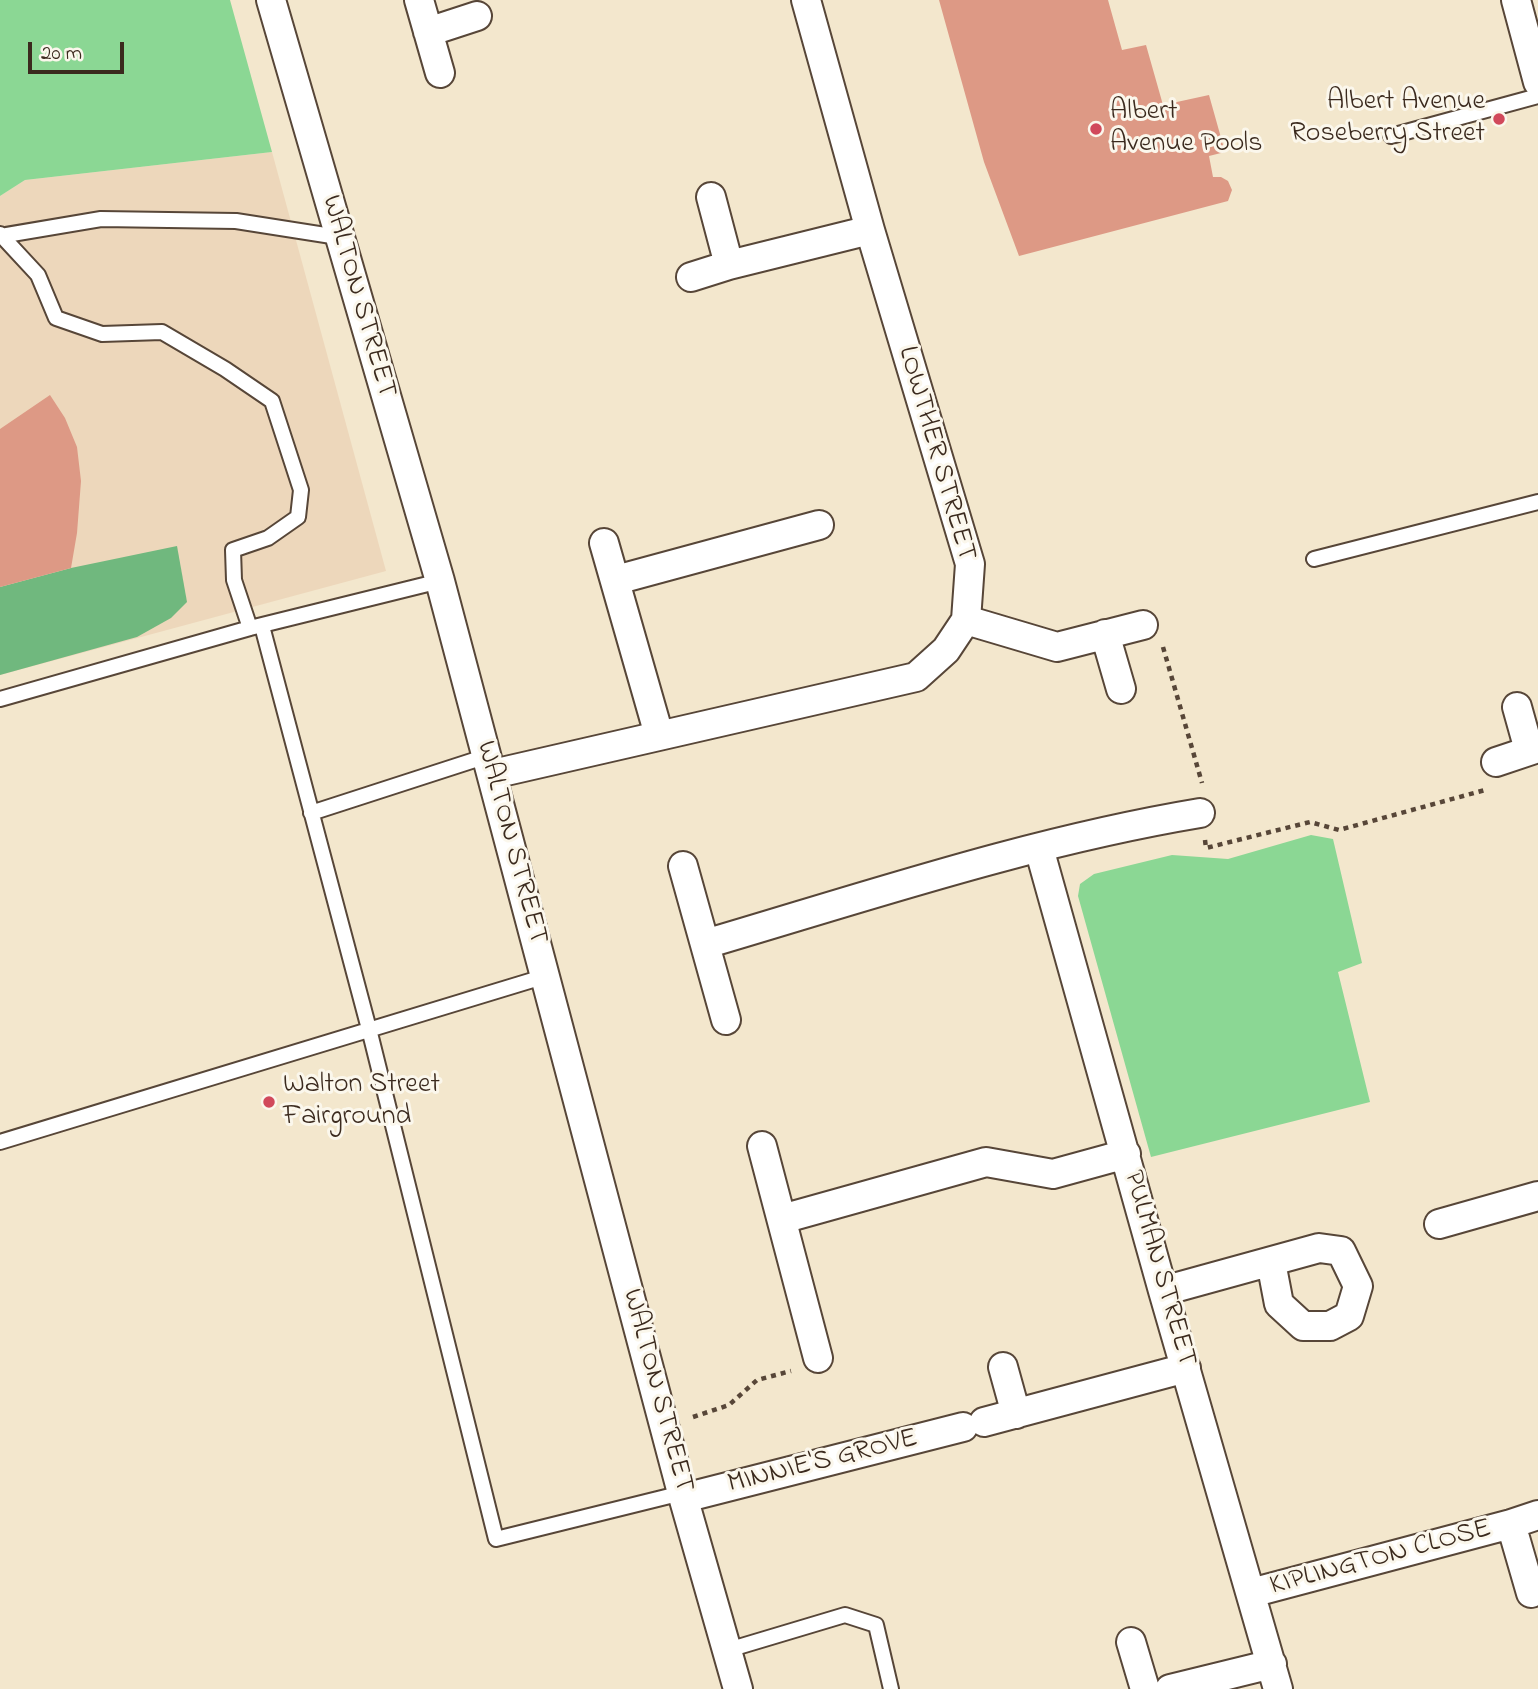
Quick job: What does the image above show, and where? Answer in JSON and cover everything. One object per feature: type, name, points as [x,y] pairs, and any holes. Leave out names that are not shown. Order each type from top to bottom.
[{"type":"street","name":"WALTON STREET","points":[[271,0],[440,581],[683,1496],[738,1689]]},
{"type":"street","points":[[419,0],[439,73]]},
{"type":"street","name":"LOWTHER STREET","points":[[490,765],[659,736],[916,677],[946,650],[966,620],[970,564],[870,230],[806,0]]},
{"type":"street","points":[[1516,0],[1538,83]]},
{"type":"street","points":[[428,32],[477,16]]},
{"type":"street","points":[[711,197],[729,265]]},
{"type":"street","points":[[691,277],[870,230]]},
{"type":"street","points":[[616,580],[820,525]]},
{"type":"street","points":[[604,543],[659,736]]},
{"type":"street","points":[[966,620],[1057,647],[1143,625]]},
{"type":"street","points":[[1105,634],[1121,689]]},
{"type":"street","points":[[1496,762],[1534,749],[1517,706]]},
{"type":"street","points":[[705,944],[1039,848],[1139,824],[1202,803]]},
{"type":"street","name":"PULMAN STREET","points":[[1039,848],[1163,1291],[1275,1676]]},
{"type":"street","points":[[683,866],[726,1020]]},
{"type":"street","points":[[762,1146],[818,1358]]},
{"type":"street","points":[[782,1219],[986,1163],[1053,1174],[1126,1154]]},
{"type":"street","points":[[1439,1224],[1538,1196]]},
{"type":"street","points":[[1163,1291],[1270,1262]]},
{"type":"street","points":[[1003,1367],[1016,1414]]},
{"type":"street","name":"MINNIE'S GROVE","points":[[683,1496],[973,1425],[1186,1368]]},
{"type":"street","name":"KIPLINGTON CLOSE","points":[[1251,1593],[1538,1515]]},
{"type":"street","name":"KIPLINGTON CLOSE","points":[[1511,1524],[1531,1593]]},
{"type":"street","points":[[1131,1642],[1144,1689]]},
{"type":"street","points":[[1170,1689],[1275,1676]]},
{"type":"lane","points":[[1391,136],[1538,83]]},
{"type":"lane","points":[[0,235],[101,219],[236,221],[338,237]]},
{"type":"lane","points":[[0,235],[38,275],[56,318],[102,334],[162,332],[225,369],[272,401],[301,490],[298,517],[268,538],[233,550],[234,580],[256,627],[311,813],[369,1028],[496,1539],[683,1496]]},
{"type":"lane","points":[[1314,559],[1538,502]]},
{"type":"lane","points":[[0,699],[256,627],[440,581]]},
{"type":"lane","points":[[311,813],[490,765]]},
{"type":"lane","points":[[0,1142],[546,976]]},
{"type":"lane","points":[[728,1650],[845,1615],[876,1625],[891,1689]]},
{"type":"path","points":[[1143,625],[1155,620],[1202,803],[1206,848],[1310,822],[1339,830],[1503,785],[1496,762]]},
{"type":"path","points":[[665,1426],[729,1405],[757,1380],[817,1364],[818,1358]]},
{"type":"shaded area","points":[[272,152],[386,571],[0,675],[0,196],[25,180]]},
{"type":"green space","points":[[0,0],[230,0],[272,152],[25,180],[0,196]]},
{"type":"green space","points":[[177,546],[187,602],[171,618],[137,637],[0,675],[0,587],[71,568]]},
{"type":"green space","points":[[1311,835],[1333,839],[1362,963],[1338,972],[1370,1102],[1151,1157],[1078,896],[1080,884],[1094,874],[1172,855],[1228,859]]},
{"type":"building","name":"Albert Avenue Pools","points":[[939,0],[1108,0],[1122,50],[1146,45],[1163,105],[1209,95],[1225,152],[1209,156],[1213,177],[1228,181],[1232,190],[1228,201],[1019,256],[984,162]]},
{"type":"building","points":[[50,395],[65,418],[77,447],[81,481],[71,568],[0,587],[0,429]]},
{"type":"place","name":"Albert Avenue Roseberry Street","points":[[1499,119]]},
{"type":"place","name":"Albert Avenue Pools","points":[[1096,129]]},
{"type":"place","name":"Walton Street Fairground","points":[[269,1102]]}]
